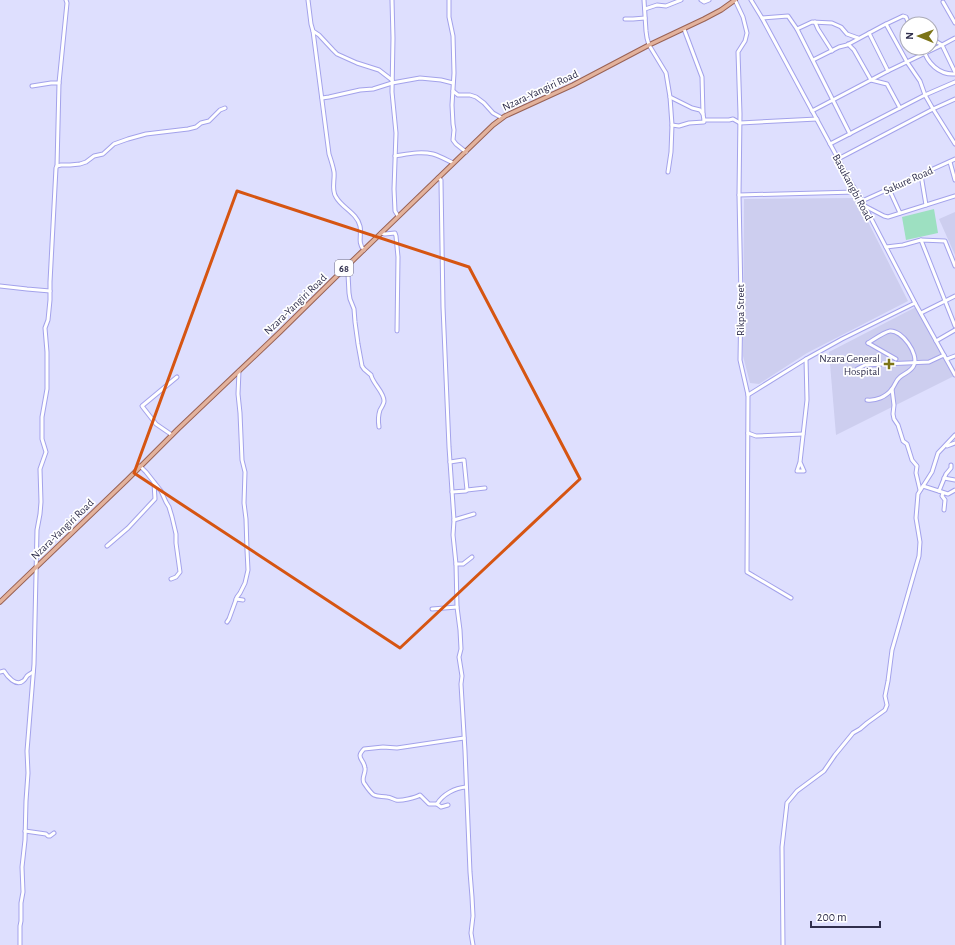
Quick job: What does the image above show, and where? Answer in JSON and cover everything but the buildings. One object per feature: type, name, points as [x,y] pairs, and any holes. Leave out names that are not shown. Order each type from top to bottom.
[{"type":"main road","name":"Nzara-Yangiri Road","points":[[0,602],[493,125],[502,118],[704,19],[721,10],[735,0]]},
{"type":"street","points":[[20,945],[21,903],[23,892],[22,867],[25,840],[28,773],[27,751],[33,672],[37,530],[41,502],[40,469],[46,452],[42,439],[42,418],[47,389],[47,352],[44,328],[48,320],[50,300],[55,174],[57,166],[59,83],[67,4],[66,0]]},
{"type":"street","points":[[308,0],[329,154],[334,170],[334,194],[359,224],[360,244],[361,248],[364,250]]},
{"type":"street","points":[[392,0],[392,81],[396,133],[395,208],[398,216]]},
{"type":"street","points":[[449,0],[449,17],[453,36],[453,140],[466,152]]},
{"type":"street","points":[[644,0],[646,31],[649,45],[666,72],[670,97],[672,125],[671,152],[668,172]]},
{"type":"street","points":[[645,9],[657,5],[666,6],[682,0]]},
{"type":"street","points":[[701,0],[704,2],[709,0]]},
{"type":"street","name":"Rikpa Street","points":[[735,0],[747,33],[745,41],[738,52],[740,123],[740,360],[748,395],[747,572],[791,598]]},
{"type":"street","name":"Basukangbi Road","points":[[751,0],[863,203],[915,303],[955,375]]},
{"type":"street","points":[[943,2],[955,23]]},
{"type":"street","points":[[762,18],[788,16],[797,29],[850,134]]},
{"type":"street","points":[[625,19],[645,18]]},
{"type":"street","points":[[813,60],[899,18]]},
{"type":"street","points":[[797,29],[811,22],[836,24],[847,34],[858,38]]},
{"type":"street","points":[[815,22],[832,51]]},
{"type":"street","points":[[886,24],[907,62],[920,81],[925,95],[933,109],[955,144]]},
{"type":"street","points":[[684,29],[702,77],[702,114],[704,120]]},
{"type":"street","points":[[313,31],[319,35],[337,54],[379,70],[392,81]]},
{"type":"street","points":[[869,33],[888,71]]},
{"type":"street","points":[[939,46],[955,38]]},
{"type":"street","points":[[926,56],[940,71],[946,74],[955,73],[942,45],[939,43]]},
{"type":"street","points":[[848,44],[854,50],[871,80],[887,84],[900,108]]},
{"type":"street","points":[[812,111],[918,56]]},
{"type":"street","points":[[322,98],[329,98],[360,90],[373,89],[392,81],[420,78],[453,83]]},
{"type":"street","points":[[830,144],[925,95],[955,82]]},
{"type":"street","points":[[32,86],[59,83]]},
{"type":"street","points":[[453,91],[458,95]]},
{"type":"street","points":[[453,96],[470,95],[476,97],[493,113],[502,118]]},
{"type":"street","points":[[670,97],[692,108],[700,110],[702,114]]},
{"type":"street","points":[[838,159],[955,99]]},
{"type":"street","points":[[57,166],[86,162],[94,156],[103,154],[114,144],[146,134],[188,130],[201,123],[209,122],[220,110],[225,108]]},
{"type":"street","points":[[672,125],[679,126],[689,123],[704,122],[704,120],[732,119],[740,123],[816,119]]},
{"type":"street","points":[[395,156],[415,152],[433,154],[453,163]]},
{"type":"street","name":"Sakure Road","points":[[863,203],[889,189],[955,159]]},
{"type":"street","points":[[950,162],[955,180]]},
{"type":"street","points":[[921,174],[926,205]]},
{"type":"street","points":[[438,178],[441,180],[442,188],[443,307],[454,520],[453,535],[461,649],[459,657],[462,676],[461,684],[473,916],[471,933],[473,945]]},
{"type":"street","points":[[889,189],[900,213]]},
{"type":"street","points":[[739,195],[856,192]]},
{"type":"street","points":[[863,203],[888,217],[955,196]]},
{"type":"street","points":[[382,232],[385,234],[395,233],[396,236],[398,257],[398,331]]},
{"type":"street","points":[[886,248],[921,240],[945,241],[955,266]]},
{"type":"street","points":[[921,240],[955,326]]},
{"type":"street","points":[[345,268],[348,274],[349,293],[354,309],[362,366],[372,375],[372,380],[384,400],[378,420],[379,427]]},
{"type":"street","points":[[0,286],[50,291]]},
{"type":"street","points":[[921,313],[955,296]]},
{"type":"street","points":[[748,395],[806,359],[842,339],[915,303]]},
{"type":"street","points":[[936,341],[955,330]]},
{"type":"street","points":[[867,400],[883,397],[892,389],[900,377],[913,367],[915,363],[915,355],[907,341],[896,332],[888,331],[868,343],[896,359]]},
{"type":"street","points":[[857,369],[865,366],[892,363],[929,362],[944,355]]},
{"type":"street","points":[[946,359],[955,356]]},
{"type":"street","points":[[800,462],[806,400],[806,359]]},
{"type":"street","points":[[227,622],[236,599],[245,583],[248,570],[244,503],[245,472],[242,460],[238,371]]},
{"type":"street","points":[[172,435],[156,424],[142,406],[177,377]]},
{"type":"street","points":[[892,389],[894,419],[898,424],[903,441],[907,444],[912,460],[916,464],[916,473],[920,490]]},
{"type":"street","points":[[748,433],[756,436],[803,434]]},
{"type":"street","points":[[783,945],[782,847],[786,803],[797,791],[824,771],[834,755],[853,733],[885,710],[887,705],[885,696],[892,650],[919,556],[920,542],[916,518],[917,498],[920,490],[932,472],[938,453],[955,435]]},
{"type":"street","points":[[946,446],[955,443]]},
{"type":"street","points":[[450,462],[464,460],[467,490]]},
{"type":"street","points":[[140,466],[161,491],[169,507],[176,534],[180,572],[176,577],[171,579]]},
{"type":"street","points":[[944,510],[945,500],[941,492],[944,478],[951,469],[955,467]]},
{"type":"street","points":[[916,473],[923,486],[949,494],[955,490]]},
{"type":"street","points":[[944,478],[955,480]]},
{"type":"street","points":[[107,546],[128,528],[155,499],[154,483]]},
{"type":"street","points":[[452,492],[485,488]]},
{"type":"street","points":[[454,520],[474,514]]},
{"type":"street","points":[[456,564],[463,564],[472,557]]},
{"type":"street","points":[[236,599],[243,600]]},
{"type":"street","points":[[432,609],[457,607]]},
{"type":"street","points":[[0,672],[4,671],[13,681],[19,682],[23,681],[33,672]]},
{"type":"street","points":[[448,805],[441,807],[437,804],[429,804],[420,795],[408,798],[406,800],[396,800],[388,797],[376,796],[371,793],[364,783],[363,778],[366,769],[360,753],[364,748],[397,748],[464,738]]},
{"type":"street","points":[[437,804],[446,794],[459,788],[466,787]]},
{"type":"street","points":[[25,831],[46,834],[48,836],[54,833]]},
{"type":"highlighted area","points":[[237,191],[469,267],[580,479],[400,648],[134,473]]},
{"type":"shaded area","points":[[856,198],[908,301],[807,353],[759,384],[750,383],[743,356],[744,199]]},
{"type":"shaded area","points":[[955,212],[955,255],[939,219]]},
{"type":"shaded area","name":"Nzara General Hospital","points":[[916,307],[954,376],[836,435],[829,352]]},
{"type":"green space","points":[[934,209],[938,233],[906,240],[902,217]]},
{"type":"place","name":"Nzara General Hospital","points":[[889,364]]}]
